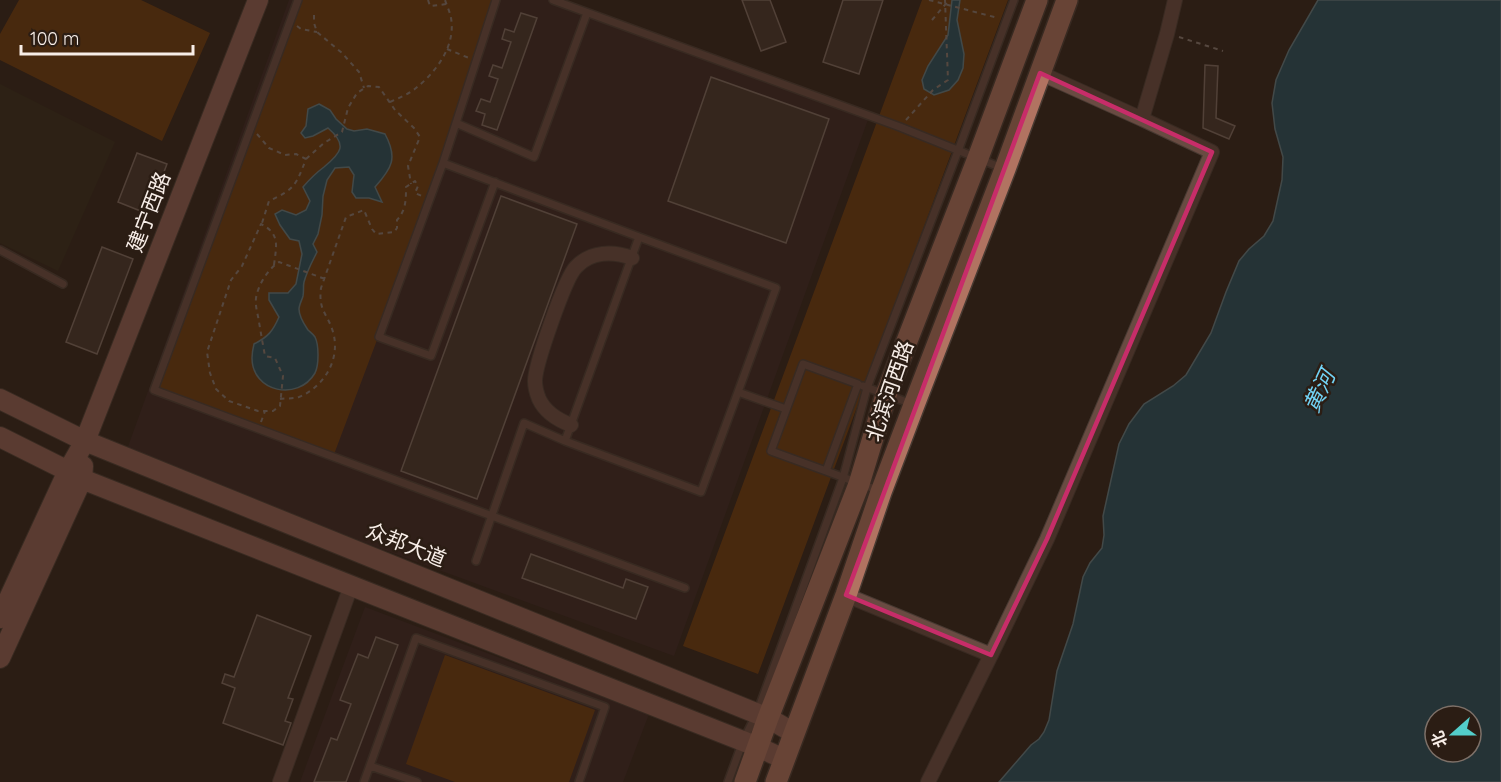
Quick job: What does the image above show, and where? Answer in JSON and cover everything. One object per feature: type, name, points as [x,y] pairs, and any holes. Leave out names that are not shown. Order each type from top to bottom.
[{"type":"main road","name":"建宁西路","points":[[75,475],[85,441],[258,0]]},
{"type":"main road","name":"北滨河西路","points":[[745,782],[750,744],[763,716],[851,481],[877,391],[968,155],[1037,0]]},
{"type":"main road","name":"北滨河西路","points":[[776,782],[846,595],[881,492],[1067,0]]},
{"type":"main road","name":"众邦大道","points":[[0,399],[85,441],[763,716],[794,733]]},
{"type":"main road","points":[[0,436],[75,475],[784,759]]},
{"type":"main road","points":[[0,618],[75,475]]},
{"type":"main road","points":[[0,658],[75,475]]},
{"type":"street","points":[[1142,119],[1175,0]]},
{"type":"street","points":[[928,782],[1047,539],[1212,152],[1040,74]]},
{"type":"street","points":[[571,425],[550,414],[539,399],[535,382],[538,364],[565,286],[575,268],[589,257],[607,253],[632,258]]},
{"type":"street","points":[[280,782],[351,586]]},
{"type":"street","points":[[846,595],[990,655]]},
{"type":"lane","points":[[298,0],[154,390],[685,588]]},
{"type":"lane","points":[[495,182],[431,356],[379,337],[443,163],[496,0]]},
{"type":"lane","points":[[553,0],[900,127],[1005,169]]},
{"type":"lane","points":[[968,155],[1014,0]]},
{"type":"lane","points":[[456,123],[534,157],[587,13]]},
{"type":"lane","points":[[443,163],[776,288],[701,492],[565,441],[524,423],[476,561]]},
{"type":"lane","points":[[565,441],[639,237]]},
{"type":"lane","points":[[0,250],[63,284]]},
{"type":"lane","points":[[881,492],[771,451],[803,364],[914,405]]},
{"type":"lane","points":[[826,471],[858,384]]},
{"type":"lane","points":[[738,392],[786,410]]},
{"type":"lane","points":[[364,782],[416,638],[605,707],[579,782]]},
{"type":"lane","points":[[728,782],[750,744]]},
{"type":"lane","points":[[370,766],[417,782]]},
{"type":"path","points":[[428,0],[430,6],[447,4]]},
{"type":"path","points":[[390,102],[414,90],[445,55],[452,19],[445,0]]},
{"type":"path","points":[[929,0],[1007,21]]},
{"type":"path","points":[[900,127],[933,90],[948,80],[947,0]]},
{"type":"path","points":[[932,20],[947,5]]},
{"type":"path","points":[[314,15],[317,32]]},
{"type":"path","points":[[291,20],[301,29],[317,32],[342,53],[359,72],[364,88]]},
{"type":"path","points":[[1167,34],[1223,51]]},
{"type":"path","points":[[447,49],[476,61]]},
{"type":"path","points":[[325,279],[279,262],[274,265],[263,280],[256,297],[256,310],[265,356],[275,358],[283,376],[280,406],[273,411],[258,411],[229,401],[216,389],[210,373],[207,352],[231,280],[242,266],[269,201],[286,193],[296,184],[306,159],[342,132],[348,108],[357,93],[368,86],[379,87],[395,110],[420,137],[408,166],[411,184]]},
{"type":"path","points":[[251,128],[268,148],[285,155],[296,154],[306,159]]},
{"type":"path","points":[[280,399],[297,398],[311,390],[325,378],[333,362],[333,332],[323,312],[320,300],[321,288],[346,217],[364,210],[376,234],[394,232],[406,202],[406,187],[415,181],[418,186],[415,193],[430,199]]},
{"type":"path","points":[[261,224],[270,228],[277,243],[274,265]]},
{"type":"highlighted area","points":[[1040,73],[1212,152],[1047,539],[991,655],[846,595]]},
{"type":"shaded area","points":[[19,0],[141,0],[210,33],[162,141],[0,60],[0,34]]},
{"type":"shaded area","points":[[289,0],[557,0],[870,114],[674,656],[125,455]]},
{"type":"shaded area","points":[[298,0],[496,0],[430,199],[333,457],[154,390]]},
{"type":"shaded area","points":[[922,0],[1008,0],[758,674],[683,646]]},
{"type":"shaded area","points":[[0,84],[115,142],[58,271],[0,243]]},
{"type":"shaded area","points":[[365,607],[649,714],[623,782],[300,782]]},
{"type":"shaded area","points":[[445,655],[595,710],[569,782],[455,782],[406,764]]},
{"type":"water","points":[[952,0],[960,0],[957,20],[964,54],[963,68],[958,80],[949,90],[934,95],[924,89],[922,80],[928,66],[948,35]]},
{"type":"water","name":"黄河","points":[[1318,0],[1501,0],[1501,782],[999,782],[1039,739],[1049,720],[1057,671],[1073,624],[1083,577],[1090,563],[1102,548],[1103,516],[1119,444],[1129,424],[1144,404],[1186,375],[1211,333],[1239,261],[1264,236],[1273,221],[1282,180],[1283,157],[1275,129],[1272,103],[1276,80],[1289,50]]},
{"type":"water","points":[[319,104],[330,110],[347,129],[354,131],[367,129],[385,134],[392,156],[386,174],[375,187],[382,202],[369,198],[356,198],[352,192],[354,175],[349,167],[335,168],[327,180],[318,234],[313,244],[317,252],[305,278],[303,296],[299,306],[303,323],[315,337],[318,355],[316,369],[307,382],[298,388],[277,389],[259,379],[254,370],[252,358],[254,344],[270,333],[279,317],[269,300],[269,293],[288,293],[296,284],[302,254],[299,241],[290,239],[275,214],[282,210],[296,215],[306,210],[310,201],[303,187],[335,157],[340,149],[338,139],[328,128],[305,138],[301,133],[306,126],[308,109]]},
{"type":"building","points":[[742,0],[770,0],[786,42],[761,51]]},
{"type":"building","points":[[843,0],[883,0],[859,74],[823,62]]},
{"type":"building","points":[[521,13],[537,18],[497,130],[482,125],[485,114],[476,111],[481,99],[490,102],[498,79],[489,76],[493,65],[502,68],[511,42],[502,39],[505,29],[514,32]]},
{"type":"building","points":[[1205,65],[1218,66],[1216,118],[1235,126],[1229,139],[1203,128]]},
{"type":"building","points":[[711,77],[829,119],[786,243],[668,201]]},
{"type":"building","points":[[137,153],[167,164],[148,214],[118,202]]},
{"type":"building","points":[[501,196],[577,224],[477,499],[401,471]]},
{"type":"building","points":[[102,247],[133,259],[97,354],[66,342]]},
{"type":"building","points":[[531,554],[623,588],[626,579],[648,587],[636,619],[522,578]]},
{"type":"building","points":[[257,615],[311,636],[288,698],[293,699],[285,721],[291,723],[283,745],[223,723],[235,688],[222,683],[225,674],[234,677]]},
{"type":"building","points":[[376,637],[398,645],[346,782],[314,782],[331,738],[337,740],[351,704],[340,700],[358,654],[368,658]]}]
